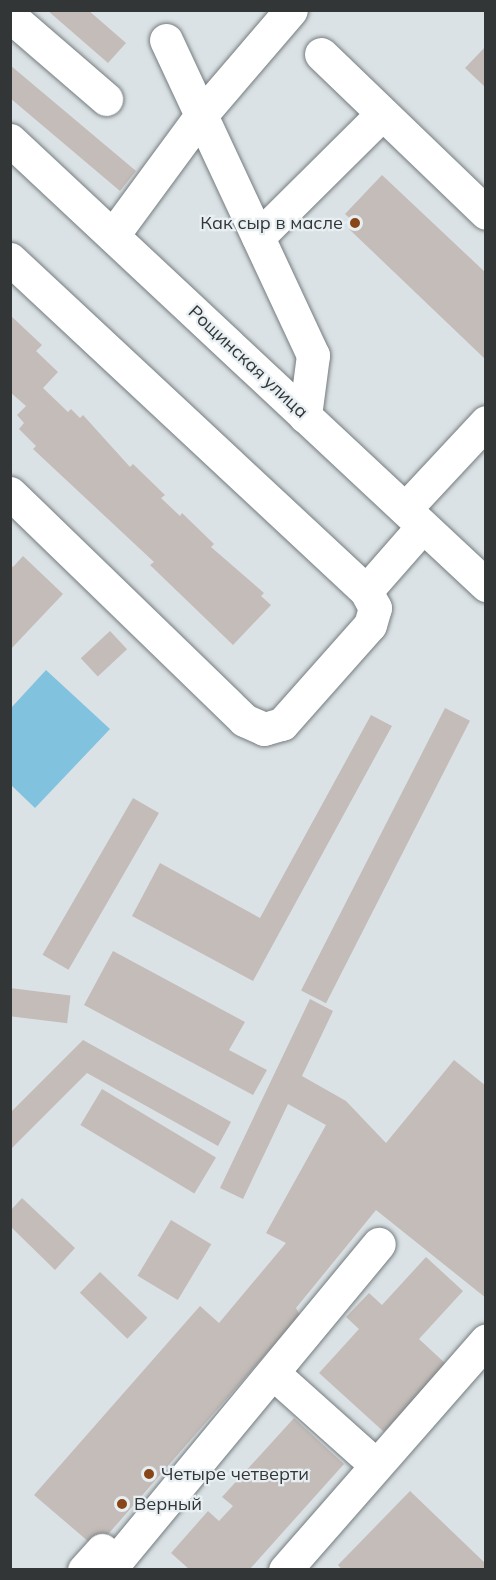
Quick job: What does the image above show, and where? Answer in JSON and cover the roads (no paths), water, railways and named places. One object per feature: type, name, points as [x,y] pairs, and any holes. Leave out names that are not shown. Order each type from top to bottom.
[{"type":"street","points":[[113,235],[201,115],[291,10]]},
{"type":"street","points":[[10,16],[106,99]]},
{"type":"street","points":[[166,40],[183,70],[201,115],[313,355],[305,416]]},
{"type":"street","points":[[321,54],[486,213]]},
{"type":"street","points":[[258,237],[382,114]]},
{"type":"street","name":"Рощинская улица","points":[[10,140],[486,585]]},
{"type":"street","points":[[10,258],[366,591],[375,608],[370,625],[282,724],[264,729],[244,720],[15,506]]},
{"type":"street","points":[[366,591],[414,518],[486,422]]},
{"type":"street","points":[[101,1560],[273,1373],[379,1244]]},
{"type":"street","points":[[285,1569],[486,1340]]},
{"type":"street","points":[[273,1373],[376,1465]]},
{"type":"place","name":"Как сыр в масле","points":[[355,223]]},
{"type":"place","name":"Четыре четверти","points":[[149,1474]]},
{"type":"place","name":"Верный","points":[[122,1504]]}]
